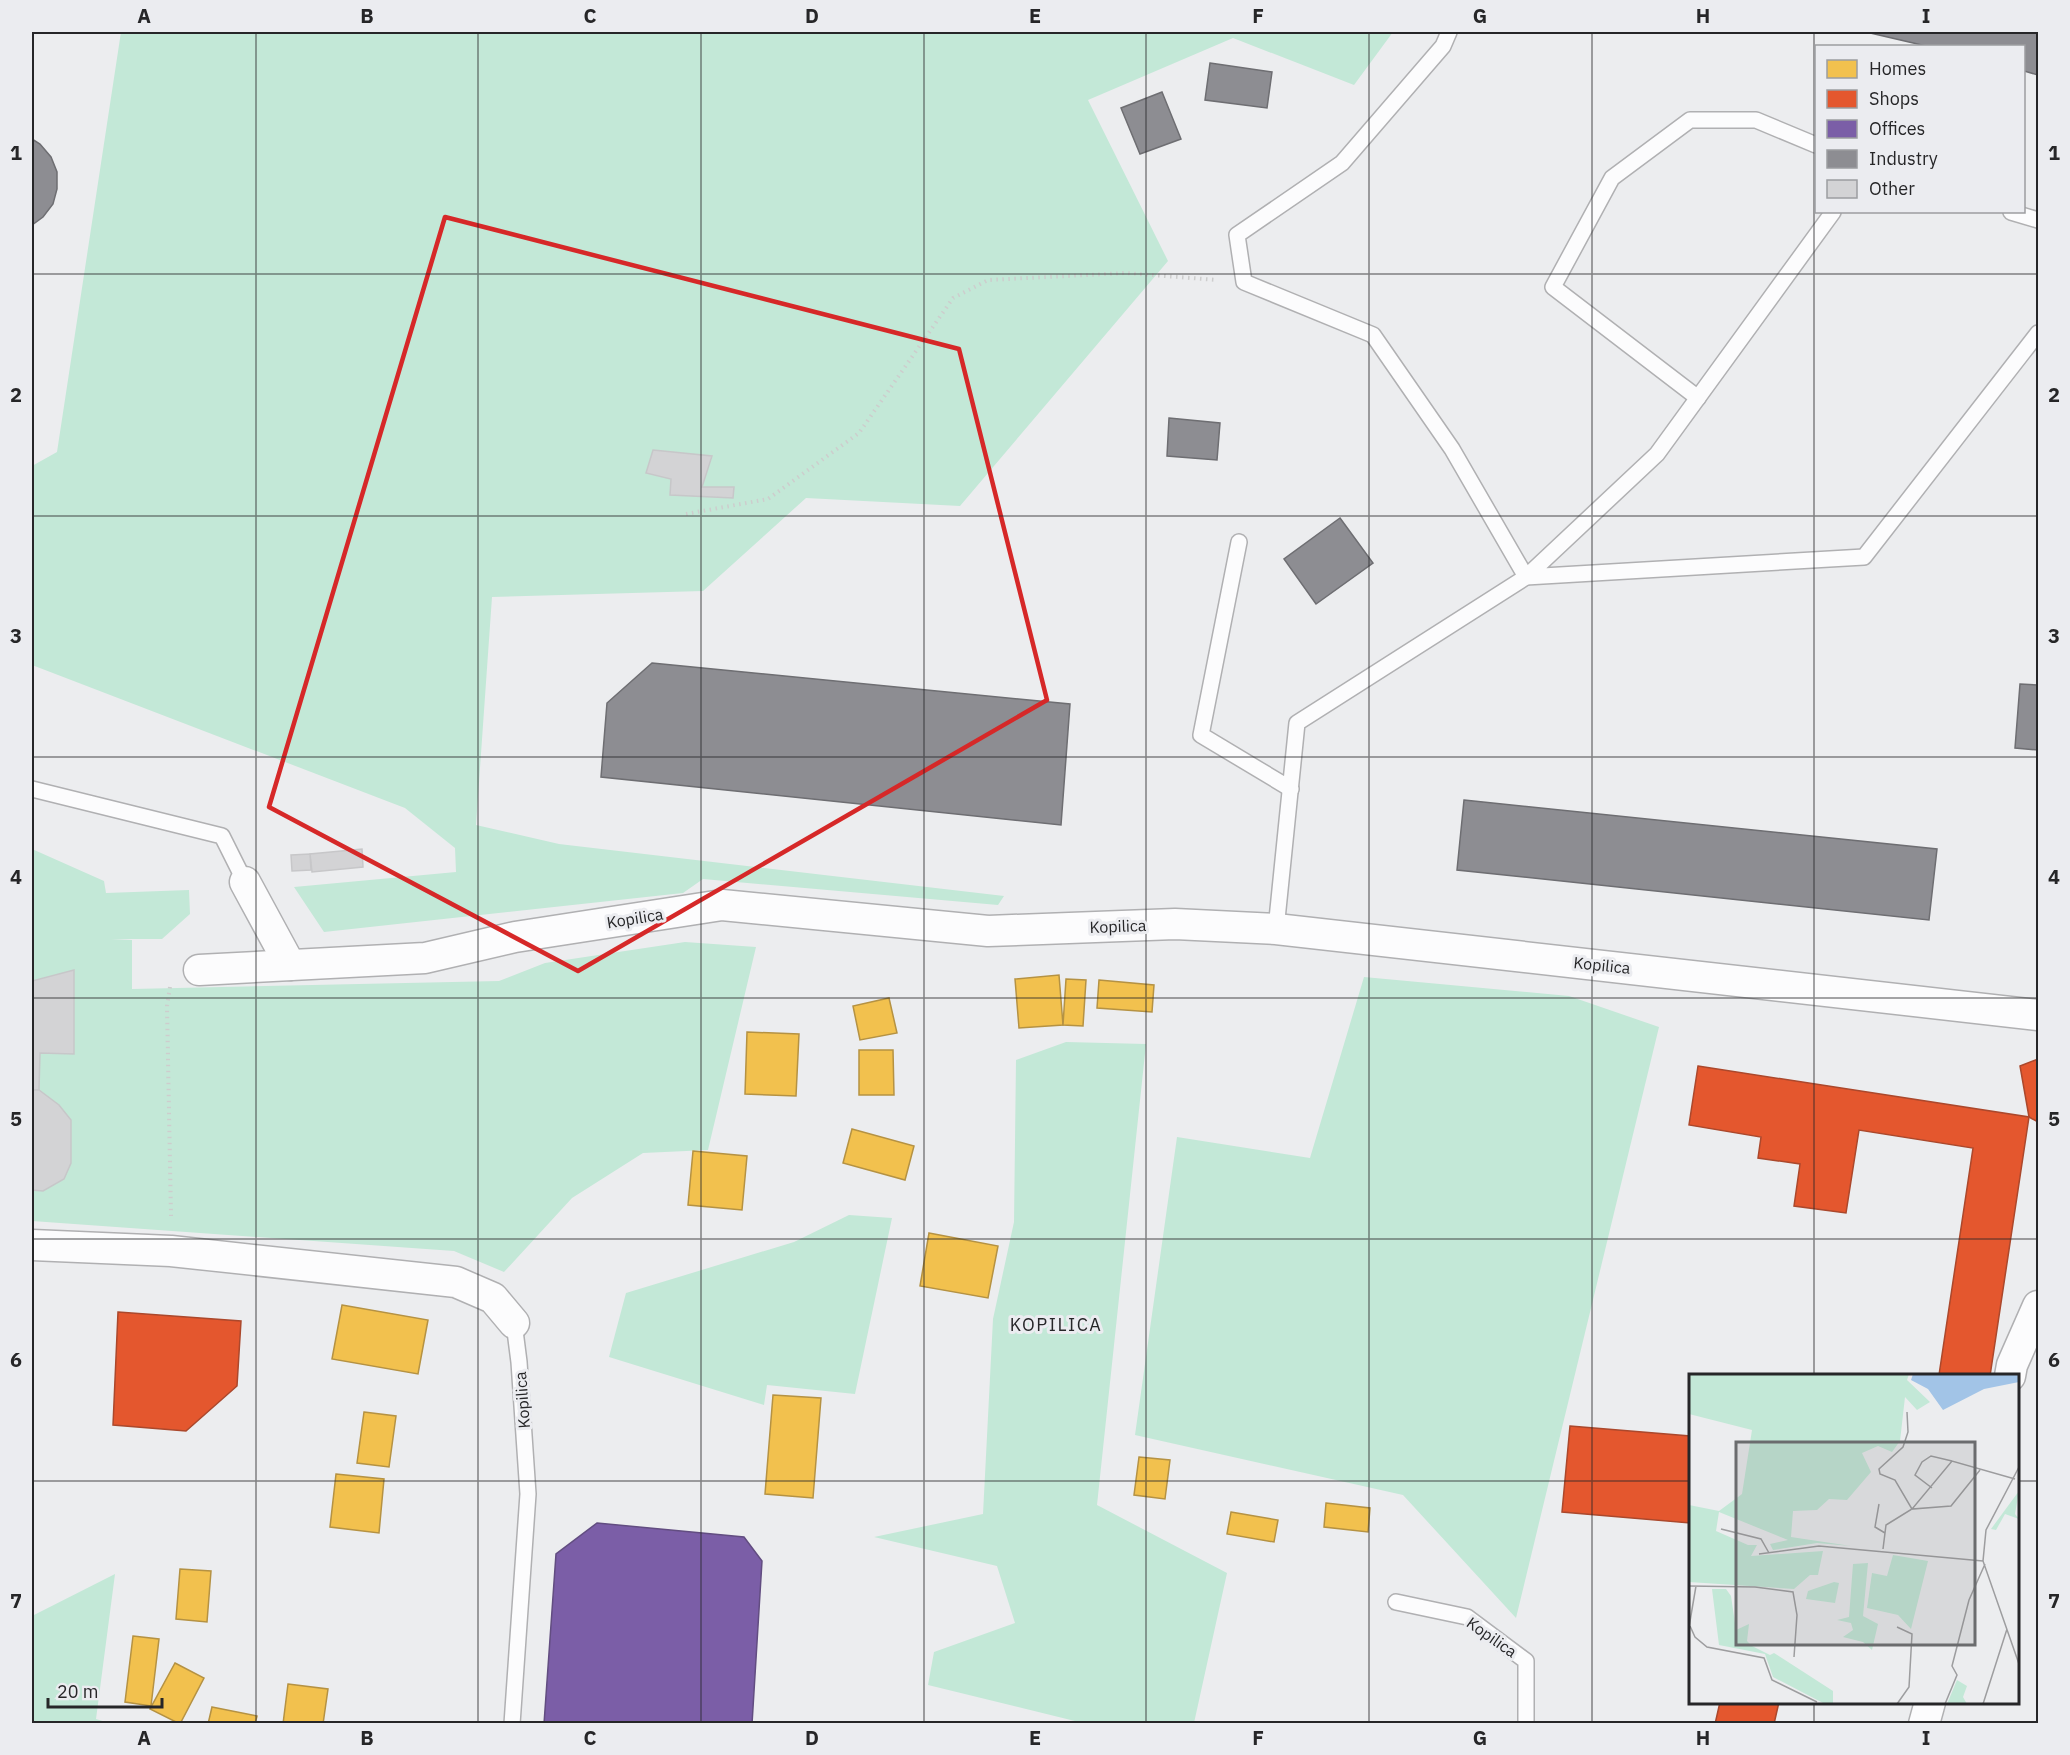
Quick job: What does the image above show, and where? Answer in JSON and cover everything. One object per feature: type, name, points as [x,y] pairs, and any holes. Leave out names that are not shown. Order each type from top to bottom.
[{"type":"street","points":[[245,882],[290,965]]},
{"type":"street","name":"Kopilica","points":[[199,970],[424,958],[515,938],[722,904],[988,930],[1175,924],[1276,929],[2038,1015]]},
{"type":"street","name":"Kopilica","points":[[32,1245],[171,1251],[456,1282],[493,1298],[514,1323]]},
{"type":"street","points":[[2010,1374],[2012,1365],[2038,1306]]},
{"type":"street","points":[[1924,1724],[1929,1704]]},
{"type":"lane","points":[[1449,32],[1443,46],[1342,163],[1237,236],[1244,282],[1373,335],[1452,449],[1526,577]]},
{"type":"lane","points":[[1698,398],[1553,287],[1612,178],[1690,120],[1756,120],[1815,145]]},
{"type":"lane","points":[[1276,929],[1297,723],[1526,577],[1657,454],[1832,213]]},
{"type":"lane","points":[[2014,213],[2038,220]]},
{"type":"lane","points":[[1526,577],[1863,557],[2038,333]]},
{"type":"lane","points":[[1239,542],[1201,735],[1290,789]]},
{"type":"lane","points":[[32,789],[222,836],[245,882]]},
{"type":"lane","name":"Kopilica","points":[[512,1724],[528,1494],[519,1362],[514,1323]]},
{"type":"lane","name":"Kopilica","points":[[1396,1602],[1467,1617],[1526,1661],[1526,1724]]},
{"type":"path","points":[[686,514],[768,499],[859,433],[953,298],[988,280],[1126,273],[1244,282]]},
{"type":"path","points":[[171,1251],[167,1006],[173,975],[199,970]]},
{"type":"highlighted area","points":[[445,217],[959,349],[1047,700],[578,971],[269,807]]},
{"type":"green space","points":[[121,32],[1393,32],[1354,85],[1233,38],[1088,100],[1168,261],[960,506],[806,498],[703,591],[492,597],[476,825],[559,844],[1004,896],[998,905],[703,879],[683,893],[324,932],[294,887],[456,872],[455,848],[405,808],[32,665],[32,466],[57,452]]},
{"type":"green space","points":[[32,849],[104,881],[106,893],[189,890],[190,914],[162,939],[111,939],[132,940],[132,989],[499,981],[545,963],[685,942],[756,947],[708,1150],[643,1153],[572,1198],[504,1272],[454,1251],[32,1221]]},
{"type":"green space","points":[[1364,977],[1569,996],[1659,1027],[1516,1618],[1403,1495],[1135,1435],[1177,1137],[1310,1158]]},
{"type":"green space","points":[[1066,1042],[1146,1044],[1097,1505],[1227,1573],[1194,1723],[1083,1723],[928,1685],[934,1652],[1015,1623],[997,1566],[874,1537],[983,1514],[993,1319],[1014,1222],[1016,1060]]},
{"type":"green space","points":[[849,1215],[892,1218],[855,1394],[767,1385],[764,1405],[609,1357],[626,1293],[794,1242]]},
{"type":"green space","points":[[115,1574],[96,1719],[109,1723],[32,1723],[32,1616]]},
{"type":"building: Homes","points":[[1059,975],[1063,1025],[1019,1028],[1015,979]]},
{"type":"building: Homes","points":[[1066,979],[1086,980],[1083,1026],[1063,1025]]},
{"type":"building: Homes","points":[[1099,980],[1154,985],[1152,1012],[1097,1008]]},
{"type":"building: Homes","points":[[889,998],[897,1033],[860,1040],[853,1006]]},
{"type":"building: Homes","points":[[747,1032],[799,1034],[796,1096],[745,1094]]},
{"type":"building: Homes","points":[[859,1050],[893,1050],[894,1095],[859,1095]]},
{"type":"building: Homes","points":[[852,1129],[914,1146],[905,1180],[843,1163]]},
{"type":"building: Homes","points":[[693,1151],[747,1156],[742,1210],[688,1205]]},
{"type":"building: Homes","points":[[929,1233],[998,1246],[988,1298],[920,1286]]},
{"type":"building: Homes","points":[[342,1305],[428,1320],[418,1374],[332,1359]]},
{"type":"building: Homes","points":[[773,1395],[821,1398],[813,1498],[765,1494]]},
{"type":"building: Homes","points":[[364,1412],[396,1416],[389,1467],[357,1463]]},
{"type":"building: Homes","points":[[1139,1457],[1170,1460],[1165,1499],[1134,1495]]},
{"type":"building: Homes","points":[[336,1474],[384,1479],[379,1533],[330,1527]]},
{"type":"building: Homes","points":[[1326,1503],[1370,1508],[1368,1532],[1324,1527]]},
{"type":"building: Homes","points":[[1231,1512],[1278,1520],[1274,1542],[1227,1534]]},
{"type":"building: Homes","points":[[180,1569],[211,1571],[207,1622],[176,1619]]},
{"type":"building: Homes","points":[[133,1636],[159,1639],[151,1706],[125,1702]]},
{"type":"building: Homes","points":[[175,1663],[204,1678],[180,1724],[150,1709]]},
{"type":"building: Homes","points":[[288,1684],[328,1689],[323,1724],[283,1724]]},
{"type":"building: Homes","points":[[212,1707],[257,1716],[255,1724],[208,1724]]},
{"type":"building: Shops","points":[[2038,1059],[2038,1122],[2029,1117],[2020,1066]]},
{"type":"building: Shops","points":[[1698,1066],[2029,1117],[1990,1374],[1939,1374],[1973,1148],[1859,1130],[1846,1213],[1794,1206],[1800,1164],[1758,1158],[1761,1137],[1689,1125]]},
{"type":"building: Shops","points":[[118,1312],[241,1321],[237,1386],[186,1431],[113,1425]]},
{"type":"building: Shops","points":[[1570,1426],[1689,1436],[1689,1523],[1562,1512]]},
{"type":"building: Shops","points":[[1720,1704],[1779,1704],[1774,1724],[1715,1724]]},
{"type":"building: Offices","points":[[597,1523],[744,1537],[762,1561],[752,1724],[544,1724],[556,1554]]},
{"type":"building: Industry","points":[[1866,32],[2038,32],[2038,75],[2025,71],[2025,45],[1922,45]]},
{"type":"building: Industry","points":[[1210,63],[1272,72],[1267,108],[1205,100]]},
{"type":"building: Industry","points":[[1162,92],[1181,139],[1140,154],[1121,108]]},
{"type":"building: Industry","points":[[32,139],[40,144],[51,157],[57,172],[57,189],[53,204],[43,217],[32,225]]},
{"type":"building: Industry","points":[[1169,418],[1220,423],[1217,460],[1167,456]]},
{"type":"building: Industry","points":[[1340,518],[1373,563],[1316,604],[1284,559]]},
{"type":"building: Industry","points":[[652,663],[1070,704],[1061,825],[601,777],[607,703]]},
{"type":"building: Industry","points":[[2020,684],[2038,685],[2038,750],[2015,748]]},
{"type":"building: Industry","points":[[1464,800],[1937,849],[1929,920],[1457,870]]},
{"type":"building: Other","points":[[653,450],[712,456],[702,487],[734,487],[733,498],[670,495],[671,479],[646,473]]},
{"type":"building: Other","points":[[362,849],[363,867],[312,872],[310,854]]},
{"type":"building: Other","points":[[310,854],[311,870],[292,871],[291,855]]},
{"type":"building: Other","points":[[74,970],[74,1054],[40,1053],[39,1090],[32,1090],[32,981]]},
{"type":"building: Other","points":[[32,1090],[39,1090],[59,1105],[71,1120],[71,1163],[64,1179],[43,1191],[32,1190]]},
{"type":"district","name":"KOPILICA","points":[[1056,1324]]}]
